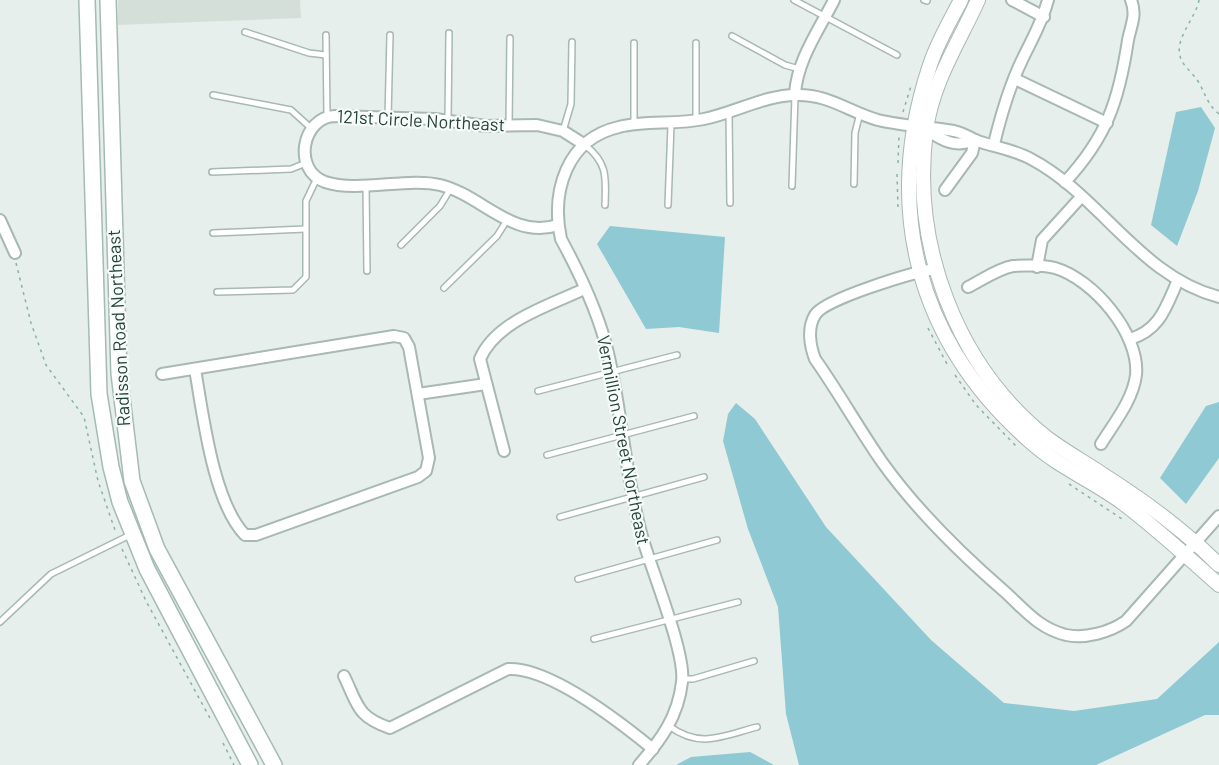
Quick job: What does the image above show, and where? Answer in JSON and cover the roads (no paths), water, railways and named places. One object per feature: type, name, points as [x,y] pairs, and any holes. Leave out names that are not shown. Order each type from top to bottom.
[{"type":"main road","name":"Radisson Road Northeast","points":[[87,0],[99,394],[111,467],[132,534],[147,569],[250,765]]},
{"type":"main road","name":"Radisson Road Northeast","points":[[108,0],[118,361],[132,481],[157,549],[274,765]]},
{"type":"street","points":[[795,94],[799,69],[834,0]]},
{"type":"street","points":[[961,0],[930,63],[913,126],[908,188],[910,228],[920,271],[943,334],[964,368],[992,404],[1034,445],[1121,502],[1219,585]]},
{"type":"street","points":[[978,0],[938,85],[913,126],[934,268],[965,338],[989,376],[1019,412],[1048,438],[1138,498],[1196,543],[1219,565]]},
{"type":"street","points":[[1012,0],[1044,16]]},
{"type":"street","points":[[994,144],[1004,102],[1044,16],[1048,0]]},
{"type":"street","points":[[1065,182],[1082,164],[1107,123],[1124,76],[1134,20],[1131,0]]},
{"type":"street","points":[[1015,79],[1107,123]]},
{"type":"street","name":"Vermillion Street Northeast","points":[[639,765],[669,726],[683,679],[678,650],[648,559],[632,497],[612,372],[599,323],[561,239],[558,225],[559,185],[567,168],[585,145],[618,127],[670,125],[696,121],[795,94],[840,102],[860,113],[913,126],[943,141],[965,144],[975,140],[994,144],[1030,158],[1065,182],[1141,254],[1178,280],[1219,297]]},
{"type":"street","name":"121st Circle Northeast","points":[[306,163],[304,146],[312,129],[327,116],[448,120],[486,126],[537,124],[563,131],[585,145]]},
{"type":"street","points":[[945,190],[972,153],[975,140]]},
{"type":"street","points":[[306,163],[317,178],[333,184],[438,184],[474,199],[507,220],[532,229],[558,225]]},
{"type":"street","points":[[1037,267],[1042,240],[1081,197]]},
{"type":"street","points":[[0,220],[15,253]]},
{"type":"street","points":[[968,287],[1015,266],[1053,268],[1076,278],[1117,318],[1135,351],[1133,388],[1101,444]]},
{"type":"street","points":[[934,268],[920,271],[820,308],[811,324],[811,341],[816,359],[882,462],[931,523],[1034,620],[1068,635],[1102,632],[1126,621],[1219,516]]},
{"type":"street","points":[[1130,339],[1150,330],[1157,324],[1178,280]]},
{"type":"street","points":[[504,451],[480,359],[485,348],[508,327],[584,289]]},
{"type":"street","points":[[162,374],[394,336],[404,338],[409,347],[429,458],[426,471],[418,477],[256,535],[244,535],[233,524],[214,466],[195,369]]},
{"type":"street","points":[[418,394],[486,384]]},
{"type":"street","points":[[344,676],[363,714],[370,721],[390,728],[508,669],[529,670],[604,712],[653,749]]},
{"type":"lane","points":[[794,0],[897,55]]},
{"type":"lane","points":[[245,32],[309,53],[326,55]]},
{"type":"lane","points":[[448,120],[449,33]]},
{"type":"lane","points":[[326,35],[327,116]]},
{"type":"lane","points":[[388,118],[390,35]]},
{"type":"lane","points":[[732,36],[784,65],[799,69]]},
{"type":"lane","points":[[509,125],[510,38]]},
{"type":"lane","points":[[563,131],[571,104],[572,42]]},
{"type":"lane","points":[[696,43],[696,121]]},
{"type":"lane","points":[[634,44],[634,125]]},
{"type":"lane","points":[[792,186],[795,94]]},
{"type":"lane","points":[[213,95],[291,110],[312,129]]},
{"type":"lane","points":[[729,113],[730,203]]},
{"type":"lane","points":[[854,184],[855,134],[860,113]]},
{"type":"lane","points":[[668,205],[670,125]]},
{"type":"lane","points":[[585,145],[598,155],[607,173],[605,205]]},
{"type":"lane","points":[[212,172],[291,169],[306,163]]},
{"type":"lane","points":[[217,292],[293,290],[299,287],[307,271],[306,201],[317,178]]},
{"type":"lane","points":[[366,185],[367,271]]},
{"type":"lane","points":[[401,245],[440,206],[451,188]]},
{"type":"lane","points":[[444,288],[497,236],[507,220]]},
{"type":"lane","points":[[213,233],[305,229]]},
{"type":"lane","points":[[537,391],[677,355]]},
{"type":"lane","points":[[547,455],[694,416]]},
{"type":"lane","points":[[560,517],[704,477]]},
{"type":"lane","points":[[0,622],[51,574],[132,534]]},
{"type":"lane","points":[[578,579],[717,540]]},
{"type":"lane","points":[[594,639],[738,602]]},
{"type":"lane","points":[[683,679],[693,679],[754,662]]},
{"type":"lane","points":[[669,726],[685,737],[704,741],[757,727]]},
{"type":"water","points":[[1201,107],[1215,128],[1198,191],[1177,246],[1151,225],[1176,112]]},
{"type":"water","points":[[610,226],[725,237],[719,333],[679,327],[646,329],[597,244]]},
{"type":"water","points":[[1219,402],[1219,458],[1186,504],[1160,478],[1206,406]]},
{"type":"water","points":[[736,403],[755,419],[826,527],[931,640],[1004,703],[1074,711],[1157,699],[1219,642],[1219,715],[1205,715],[1096,765],[799,765],[786,714],[778,607],[748,529],[723,441],[728,414]]},
{"type":"water","points":[[750,752],[774,765],[676,765],[691,757]]}]
